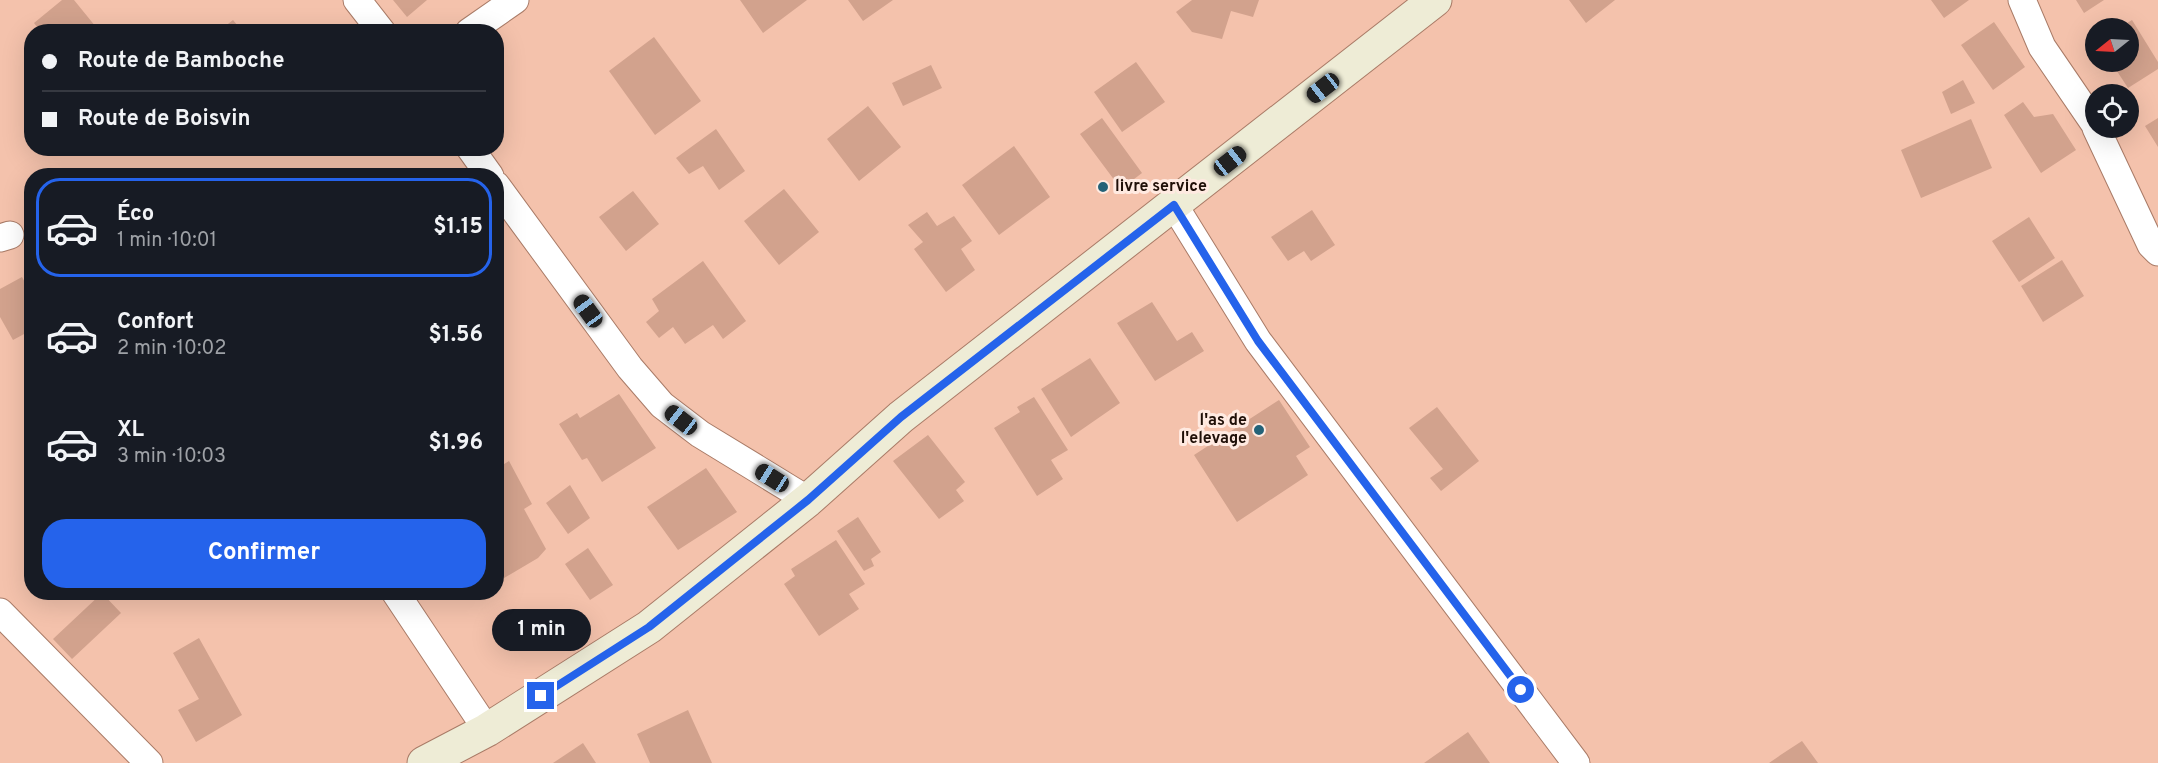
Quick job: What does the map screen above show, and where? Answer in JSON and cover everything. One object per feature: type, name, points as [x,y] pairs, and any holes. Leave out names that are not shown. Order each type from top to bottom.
[{"type":"main road","points":[[424,763],[487,730],[649,627],[808,500],[901,417],[1435,0]]},
{"type":"street","points":[[357,0],[376,24]]},
{"type":"street","points":[[480,24],[515,0]]},
{"type":"street","points":[[2022,0],[2042,47],[2085,111]]},
{"type":"street","points":[[2101,138],[2151,245],[2158,252]]},
{"type":"street","points":[[504,196],[630,368],[662,405],[700,434],[808,500]]},
{"type":"street","points":[[1174,205],[1258,341],[1576,763]]},
{"type":"street","points":[[400,600],[487,730]]},
{"type":"street","points":[[0,612],[149,763]]},
{"type":"building","points":[[62,0],[74,0],[94,24],[35,24]]},
{"type":"building","points":[[393,0],[427,0],[407,17]]},
{"type":"building","points":[[740,0],[807,0],[763,33]]},
{"type":"building","points":[[848,0],[893,0],[863,21]]},
{"type":"building","points":[[1192,0],[1259,0],[1253,17],[1231,11],[1222,39],[1192,32],[1176,12]]},
{"type":"building","points":[[1569,0],[1615,0],[1586,23]]},
{"type":"building","points":[[1931,0],[1969,0],[1944,18]]},
{"type":"building","points":[[2076,0],[2104,0],[2084,13]]},
{"type":"building","points":[[1994,22],[2025,67],[1993,90],[1961,45]]},
{"type":"building","points":[[2139,31],[2158,62],[2158,69],[2134,84],[2125,84],[2118,72],[2139,72]]},
{"type":"building","points":[[654,37],[701,101],[655,135],[609,71]]},
{"type":"building","points":[[1136,62],[1165,102],[1122,132],[1094,92]]},
{"type":"building","points":[[931,65],[942,88],[903,106],[892,83]]},
{"type":"building","points":[[1963,80],[1975,103],[1951,114],[1942,92]]},
{"type":"building","points":[[2023,102],[2034,117],[2053,114],[2076,150],[2041,173],[2004,115]]},
{"type":"building","points":[[868,106],[901,147],[859,181],[827,139]]},
{"type":"building","points":[[1102,118],[1142,173],[1121,189],[1080,134]]},
{"type":"building","points":[[2158,118],[2158,147],[2145,126]]},
{"type":"building","points":[[1971,119],[1992,168],[1921,198],[1901,150]]},
{"type":"building","points":[[716,129],[745,171],[719,190],[703,166],[689,174],[676,158]]},
{"type":"building","points":[[1014,146],[1050,197],[999,235],[962,185]]},
{"type":"building","points":[[784,189],[819,232],[779,265],[744,221]]},
{"type":"building","points":[[633,191],[659,224],[626,251],[599,217]]},
{"type":"building","points":[[1312,210],[1335,245],[1311,261],[1304,251],[1288,261],[1271,237]]},
{"type":"building","points":[[927,212],[937,226],[954,216],[972,241],[961,249],[975,270],[946,292],[914,249],[923,242],[908,225]]},
{"type":"building","points":[[2029,217],[2055,258],[2019,282],[1992,241]]},
{"type":"building","points":[[2062,260],[2084,296],[2043,322],[2021,286]]},
{"type":"building","points":[[703,261],[746,321],[723,339],[713,325],[685,344],[673,327],[659,338],[646,322],[659,311],[652,299]]},
{"type":"building","points":[[22,277],[24,281],[24,334],[13,340],[0,317],[0,289]]},
{"type":"building","points":[[1152,302],[1177,341],[1192,332],[1204,351],[1155,381],[1117,323]]},
{"type":"building","points":[[1090,358],[1120,403],[1071,437],[1041,389]]},
{"type":"building","points":[[619,394],[656,448],[602,482],[587,458],[582,460],[559,424],[577,413],[580,418]]},
{"type":"building","points":[[1034,397],[1068,450],[1051,460],[1063,479],[1037,496],[994,428],[1020,412],[1017,407]]},
{"type":"building","points":[[1279,400],[1310,447],[1296,456],[1308,475],[1237,522],[1194,455]]},
{"type":"building","points":[[1437,407],[1479,461],[1441,491],[1430,478],[1443,469],[1409,428]]},
{"type":"building","points":[[928,435],[965,482],[956,490],[964,501],[939,519],[893,461]]},
{"type":"building","points":[[509,461],[532,504],[524,509],[546,549],[538,558],[504,578],[504,464]]},
{"type":"building","points":[[706,468],[737,512],[678,550],[647,507]]},
{"type":"building","points":[[570,485],[590,518],[568,534],[546,503]]},
{"type":"building","points":[[858,517],[881,552],[871,559],[874,566],[864,571],[837,531]]},
{"type":"building","points":[[836,540],[865,584],[849,594],[859,609],[819,636],[784,584],[795,576],[791,569]]},
{"type":"building","points":[[588,548],[613,585],[590,600],[565,564]]},
{"type":"building","points":[[95,600],[109,600],[121,613],[72,659],[53,639]]},
{"type":"building","points":[[199,638],[242,715],[196,742],[178,710],[199,699],[173,653]]},
{"type":"building","points":[[688,710],[712,763],[650,763],[637,734]]},
{"type":"building","points":[[1468,732],[1490,763],[1424,763]]},
{"type":"building","points":[[1802,741],[1818,763],[1769,763],[1782,754]]},
{"type":"building","points":[[583,743],[596,763],[553,763]]},
{"type":"place","name":"livre service","points":[[1103,187]]},
{"type":"place","name":"l'as de l'elevage","points":[[1259,430]]},
{"type":"route","points":[[541,696],[649,627],[808,500],[901,417],[1174,205],[1258,341],[1521,690]]}]
